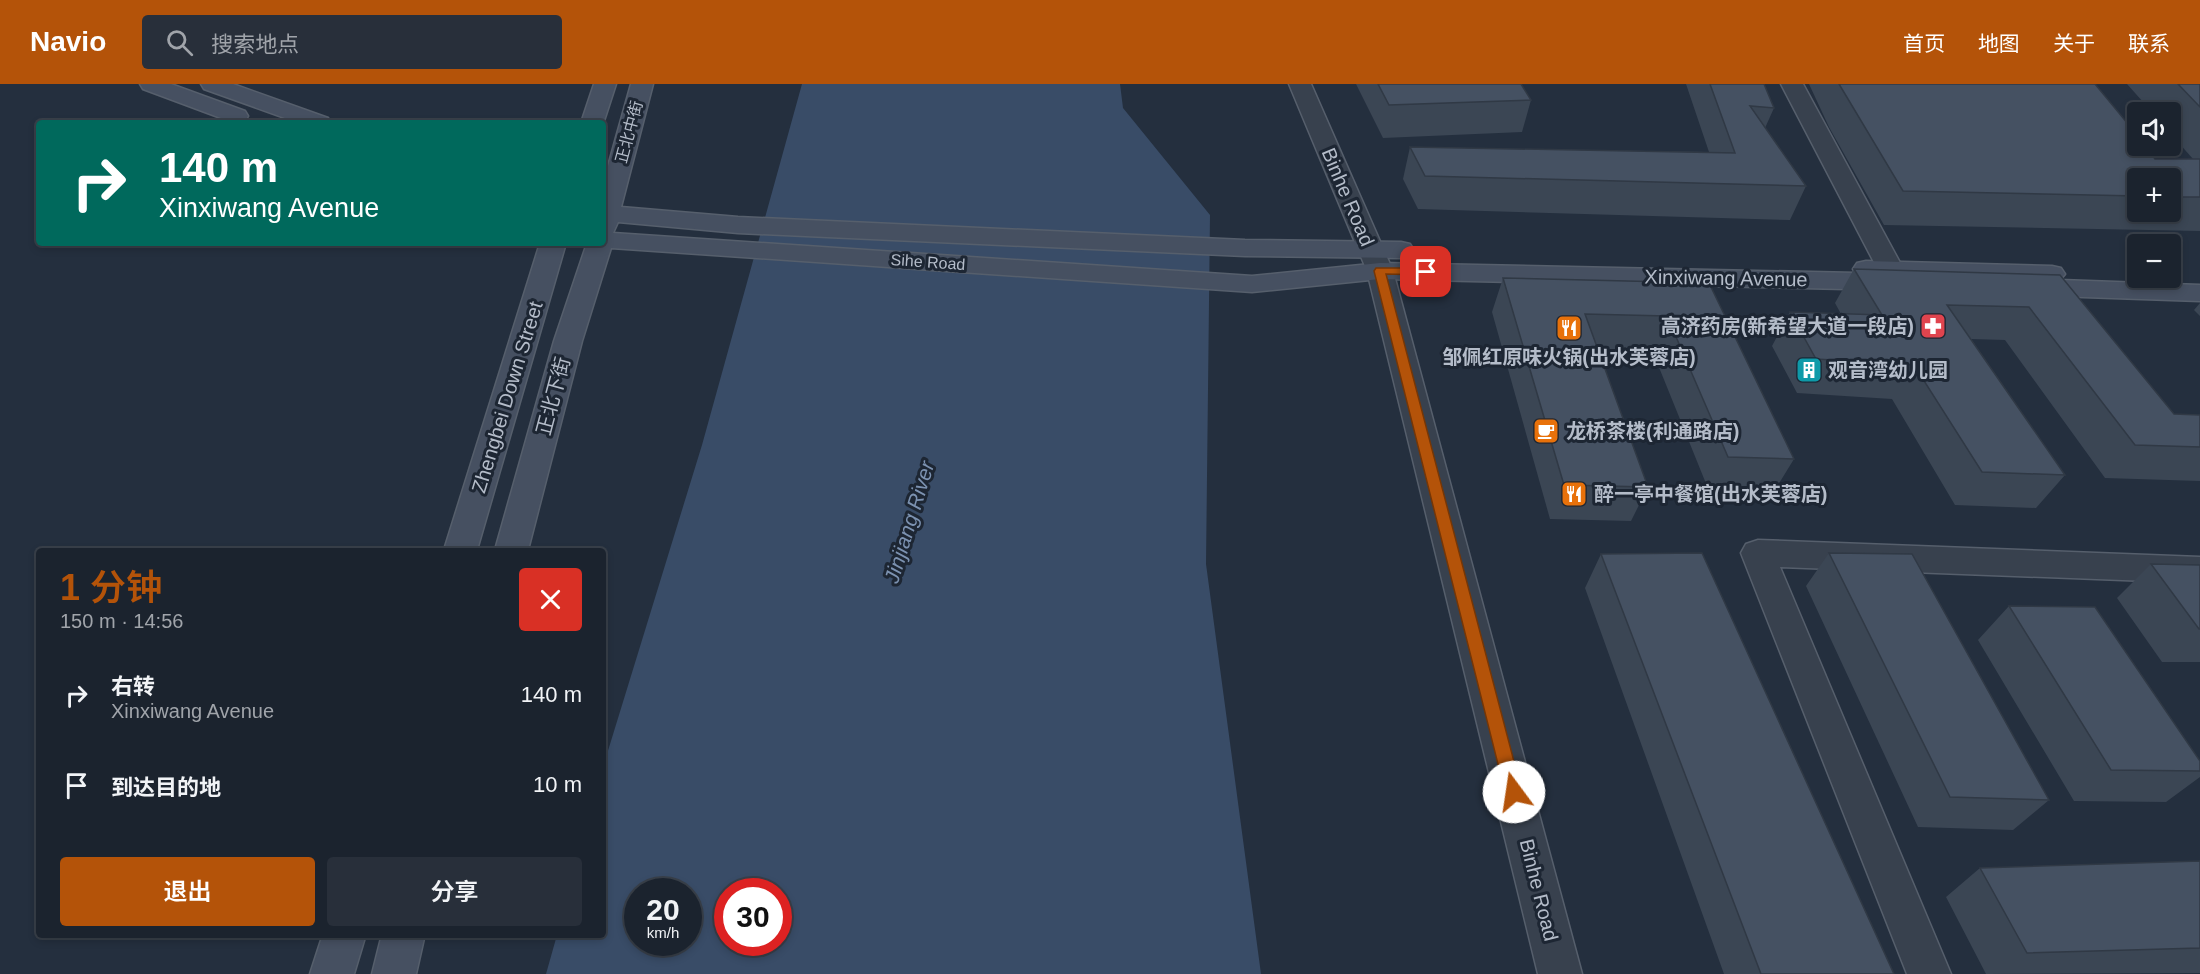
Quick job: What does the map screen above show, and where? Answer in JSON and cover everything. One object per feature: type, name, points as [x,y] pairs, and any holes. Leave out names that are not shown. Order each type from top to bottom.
[{"type":"street","points":[[152,84],[249,120]]},
{"type":"street","points":[[212,84],[312,120]]},
{"type":"street","points":[[593,120],[605,84]]},
{"type":"street","name":"正北中街","points":[[606,212],[642,84]]},
{"type":"street","name":"Binhe Road","points":[[1300,84],[1375,260],[1560,974]]},
{"type":"street","points":[[1792,84],[1891,270]]},
{"type":"street","name":"Sihe Road","points":[[606,219],[1329,251],[1375,260]]},
{"type":"street","name":"Sihe Road","points":[[606,240],[1252,284]]},
{"type":"street","name":"Zhengbei Down Street","points":[[461,548],[552,246]]},
{"type":"street","name":"正北下街","points":[[512,548],[568,341],[599,246]]},
{"type":"street","points":[[1375,260],[2127,277]]},
{"type":"street","name":"Xinxiwang Avenue","points":[[1252,284],[1375,260],[2200,293]]},
{"type":"street","points":[[2181,279],[2200,279]]},
{"type":"street","points":[[1929,974],[1758,553],[2200,570]]},
{"type":"street","points":[[332,974],[344,938]]},
{"type":"street","points":[[394,974],[404,938]]},
{"type":"water","name":"Jinjiang River","points":[[802,84],[1120,84],[1123,108],[1210,215],[1206,564],[1261,974],[546,974],[556,938],[606,938],[606,757],[702,445]]},
{"type":"building","points":[[1378,84],[1521,84],[1531,100],[1389,105]]},
{"type":"building","points":[[1710,84],[1764,84],[1774,108],[1750,106],[1806,186],[1425,176],[1410,147],[1735,153]]},
{"type":"building","points":[[1839,84],[2095,84],[2127,123],[2127,156],[2153,156],[2155,159],[2200,159],[2200,197],[2181,197],[2181,168],[2127,168],[2127,196],[1903,191]]},
{"type":"building","points":[[2178,84],[2200,84],[2200,107]]},
{"type":"building","points":[[1854,269],[2060,275],[2174,414],[2200,415],[2200,447],[2135,445],[2029,307],[1947,305],[2065,475],[1982,472],[1914,365],[1816,359],[1790,312],[1882,315]]},
{"type":"building","points":[[1503,278],[1709,283],[1794,459],[1728,457],[1667,316],[1585,314],[1648,487],[1564,485]]},
{"type":"building","points":[[1702,553],[1894,974],[1761,974],[1601,554]]},
{"type":"building","points":[[1829,553],[1912,554],[2049,800],[1950,797]]},
{"type":"building","points":[[2151,564],[2200,565],[2200,629],[2199,629]]},
{"type":"building","points":[[2009,606],[2095,607],[2200,761],[2200,771],[2111,770]]},
{"type":"building","points":[[2200,861],[2200,948],[2027,953],[1980,868]]},
{"type":"place","name":"高济药房(新希望大道一段店)","points":[[1933,326]]},
{"type":"place","name":"邹佩红原味火锅(出水芙蓉店)","points":[[1569,328]]},
{"type":"place","name":"观音湾幼儿园","points":[[1809,370]]},
{"type":"place","name":"龙桥茶楼(利通路店)","points":[[1546,431]]},
{"type":"place","name":"醉一亭中餐馆(出水芙蓉店)","points":[[1574,494]]},
{"type":"route","points":[[1426,272],[1380,271],[1514,792]]}]
